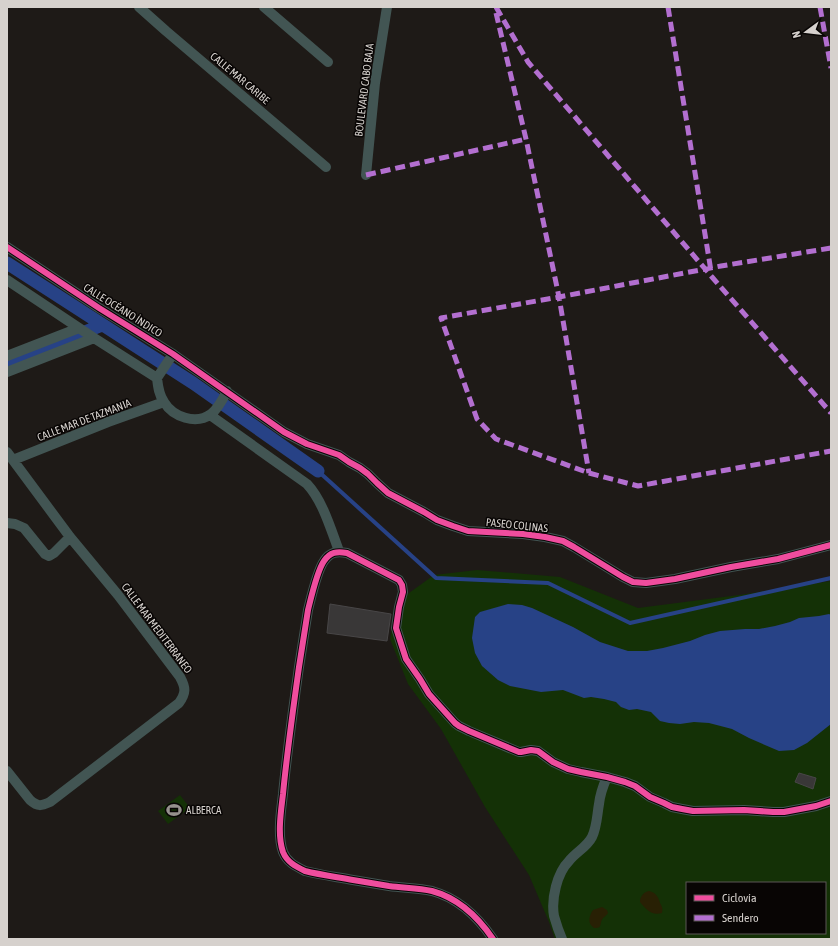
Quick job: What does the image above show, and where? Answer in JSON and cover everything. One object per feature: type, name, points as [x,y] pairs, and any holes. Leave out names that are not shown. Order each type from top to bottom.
[{"type":"street","name":"CALLE MAR CARIBE","points":[[139,7],[326,167]]},
{"type":"street","points":[[264,7],[328,62]]},
{"type":"street","name":"BOULEVARD CABO BAJA","points":[[366,175],[375,83],[387,7]]},
{"type":"street","name":"CALLE OCÉANO ÍNDICO","points":[[7,247],[99,308],[165,366]]},
{"type":"street","name":"CALLE OCÉANO ÍNDICO","points":[[7,280],[93,338],[165,366],[225,394]]},
{"type":"street","points":[[7,356],[79,328]]},
{"type":"street","points":[[7,372],[93,338]]},
{"type":"street","points":[[165,366],[158,388],[160,395],[169,408],[186,418],[192,419],[205,417],[213,411],[225,394]]},
{"type":"street","name":"PASEO COLINAS","points":[[225,394],[284,432],[307,444],[339,455],[368,474],[388,493],[437,520],[468,531],[522,534],[563,541],[633,582],[646,583],[675,579],[731,567],[778,560],[831,546]]},
{"type":"street","name":"CALLE MAR DE TAZMANIA","points":[[10,456],[164,402]]},
{"type":"street","points":[[213,411],[307,484],[320,504],[339,551]]},
{"type":"street","name":"CALLE MAR MEDITERRANEO","points":[[7,771],[30,800],[38,806],[45,805],[178,703],[184,695],[184,686],[180,677],[118,595],[70,536],[10,456]]},
{"type":"street","points":[[7,523],[15,524],[24,528],[48,556],[54,553],[70,536]]},
{"type":"street","points":[[493,939],[486,928],[463,906],[441,894],[305,871],[294,866],[287,860],[283,852],[280,832],[286,762],[308,609],[323,562],[333,553],[339,551],[347,553],[399,580],[402,585],[403,592],[396,628],[406,659],[420,679],[428,694],[455,723],[469,731],[519,752],[531,750],[538,751],[553,762],[568,769],[607,777],[635,786],[650,797],[672,807],[693,811],[744,810],[784,812],[816,806],[831,801]]},
{"type":"street","points":[[562,939],[554,914],[554,900],[558,878],[562,869],[569,860],[590,841],[597,821],[599,802],[607,777]]},
{"type":"green space","points":[[477,570],[560,577],[638,608],[831,581],[831,939],[555,939],[529,875],[485,807],[441,729],[408,684],[390,639],[396,606],[409,593],[434,575]]},
{"type":"green space","name":"ALBERCA","points":[[180,795],[190,808],[168,824],[158,811]]},
{"type":"sand","points":[[649,891],[657,897],[662,908],[662,913],[652,913],[640,902],[645,892]]},
{"type":"sand","points":[[602,907],[607,910],[608,913],[603,918],[600,927],[594,928],[590,924],[590,915],[593,910]]},
{"type":"water","points":[[508,604],[522,605],[532,608],[573,627],[600,642],[628,651],[647,651],[690,641],[720,631],[759,629],[790,622],[799,618],[829,614],[831,615],[831,724],[807,743],[794,750],[779,751],[732,729],[709,723],[669,723],[660,721],[651,712],[637,709],[629,710],[621,707],[616,702],[604,699],[591,697],[584,698],[563,690],[541,692],[510,686],[498,680],[482,666],[475,653],[472,638],[475,617],[480,612]]},
{"type":"building","points":[[330,604],[391,614],[387,641],[327,633]]},
{"type":"building","points":[[799,773],[816,778],[813,789],[795,782]]},
{"type":"waterway","points":[[7,263],[193,383],[318,471]]},
{"type":"waterway","points":[[7,364],[102,325]]},
{"type":"waterway","points":[[318,471],[436,578],[548,583],[630,623],[831,578]]},
{"type":"marked path","points":[[496,7],[528,62],[712,277],[831,413]]},
{"type":"marked path","points":[[668,7],[711,271]]},
{"type":"marked path","points":[[820,7],[831,68]]},
{"type":"marked path","points":[[496,13],[526,139],[559,297],[589,473]]},
{"type":"marked path","points":[[366,175],[526,139]]},
{"type":"marked path","points":[[831,248],[721,266],[441,318],[477,419],[496,439],[589,473],[638,486],[831,451]]},
{"type":"cycle path","points":[[7,247],[99,308],[173,354],[284,432],[307,444],[339,455],[368,474],[388,493],[437,520],[453,526],[468,531],[523,534],[563,541],[623,577],[633,582],[646,583],[675,579],[778,559],[831,545]]},
{"type":"cycle path","points":[[493,939],[481,923],[467,909],[441,894],[427,890],[389,886],[305,871],[289,861],[283,852],[280,838],[281,808],[292,715],[308,610],[321,565],[331,554],[337,552],[347,553],[399,580],[402,585],[403,592],[396,628],[406,659],[429,694],[455,723],[469,731],[519,752],[531,750],[538,751],[553,762],[568,769],[625,782],[635,786],[650,797],[672,807],[682,809],[693,811],[744,810],[784,812],[816,806],[831,801]]},
{"type":"place","name":"ALBERCA","points":[[174,810]]}]
